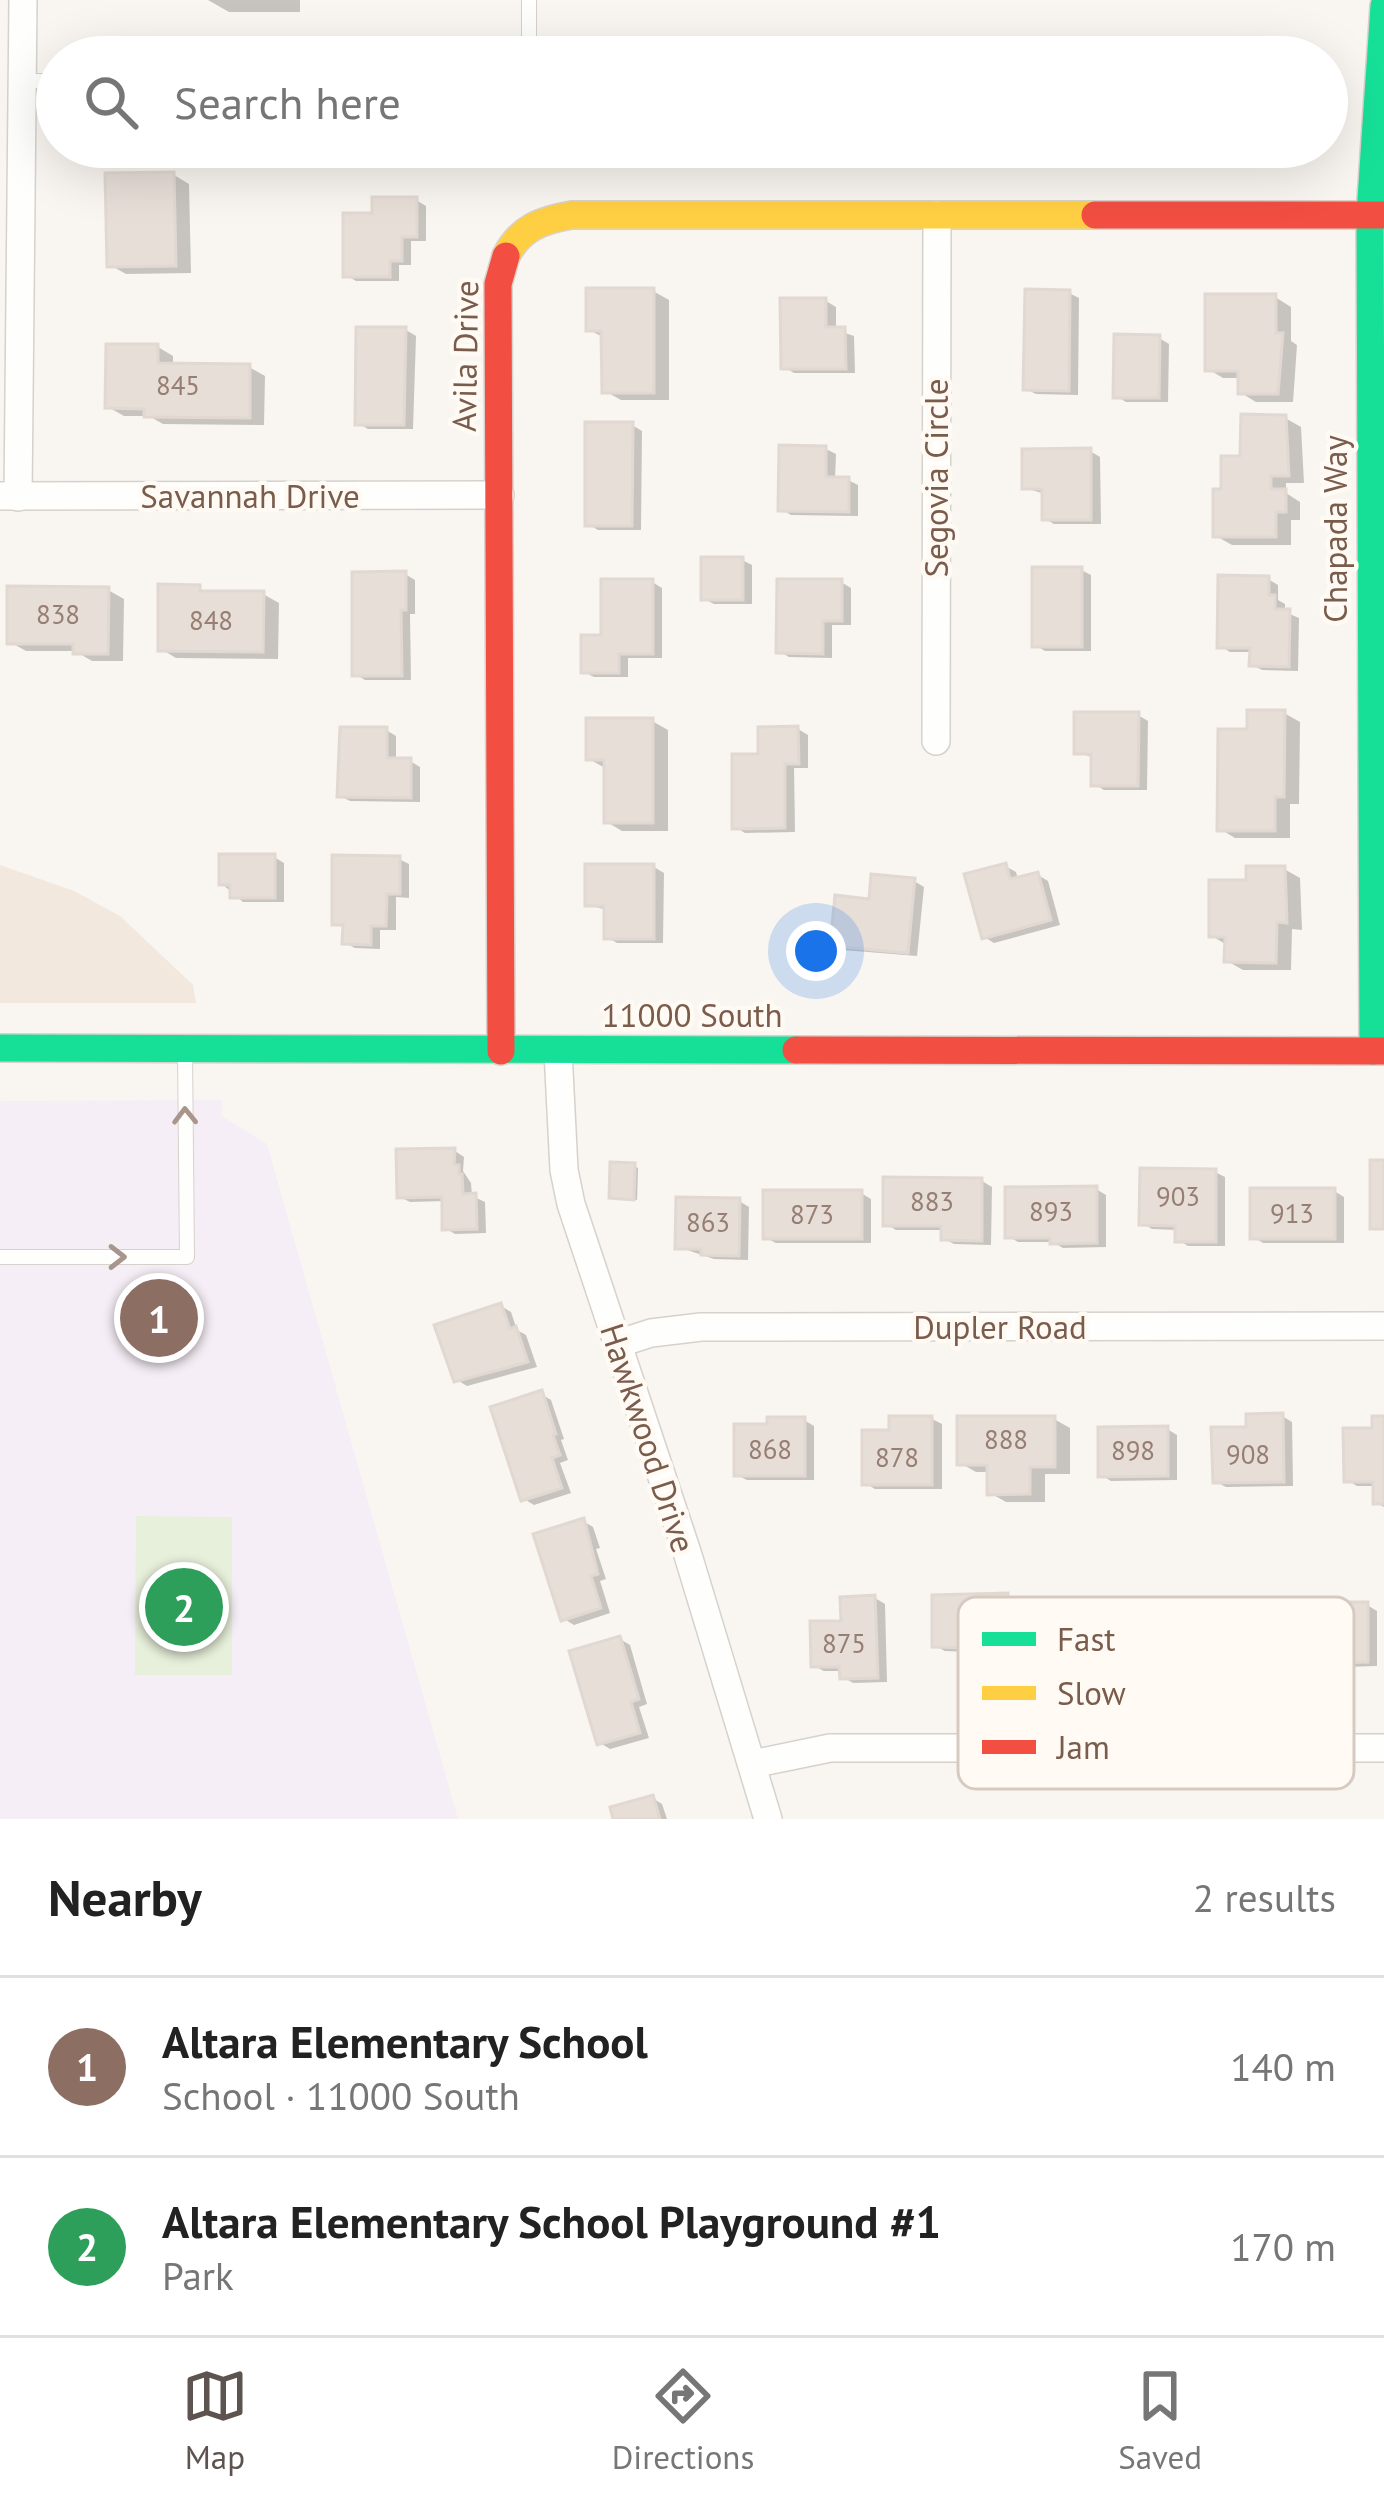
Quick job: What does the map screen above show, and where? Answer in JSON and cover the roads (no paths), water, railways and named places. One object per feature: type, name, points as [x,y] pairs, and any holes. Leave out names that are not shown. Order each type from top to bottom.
[{"type":"street","points":[[9,496],[23,0]]},
{"type":"street","name":"Chapada Way","points":[[1378,1051],[1377,215],[1384,6]]},
{"type":"street","name":"Avila Drive","points":[[501,1051],[498,284],[503,256],[520,233],[544,219],[572,215],[1377,215]]},
{"type":"street","name":"Segovia Circle","points":[[936,741],[937,215]]},
{"type":"street","name":"Savannah Drive","points":[[9,496],[500,495]]},
{"type":"street","name":"11000 South","points":[[0,1048],[1378,1051]]},
{"type":"street","name":"Hawkwood Drive","points":[[558,1051],[564,1170],[571,1204],[767,1819]]},
{"type":"street","name":"Dupler Road","points":[[617,1344],[651,1333],[701,1327],[1384,1326]]},
{"type":"street","points":[[752,1764],[830,1748],[958,1748]]},
{"type":"lane","points":[[529,0],[529,36]]},
{"type":"lane","points":[[23,81],[36,81]]},
{"type":"lane","points":[[0,1257],[187,1257],[184,1051]]},
{"type":"place","name":"Altara Elementary School","points":[[159,1318]]},
{"type":"place","name":"Altara Elementary School Playground #1","points":[[184,1607]]}]
